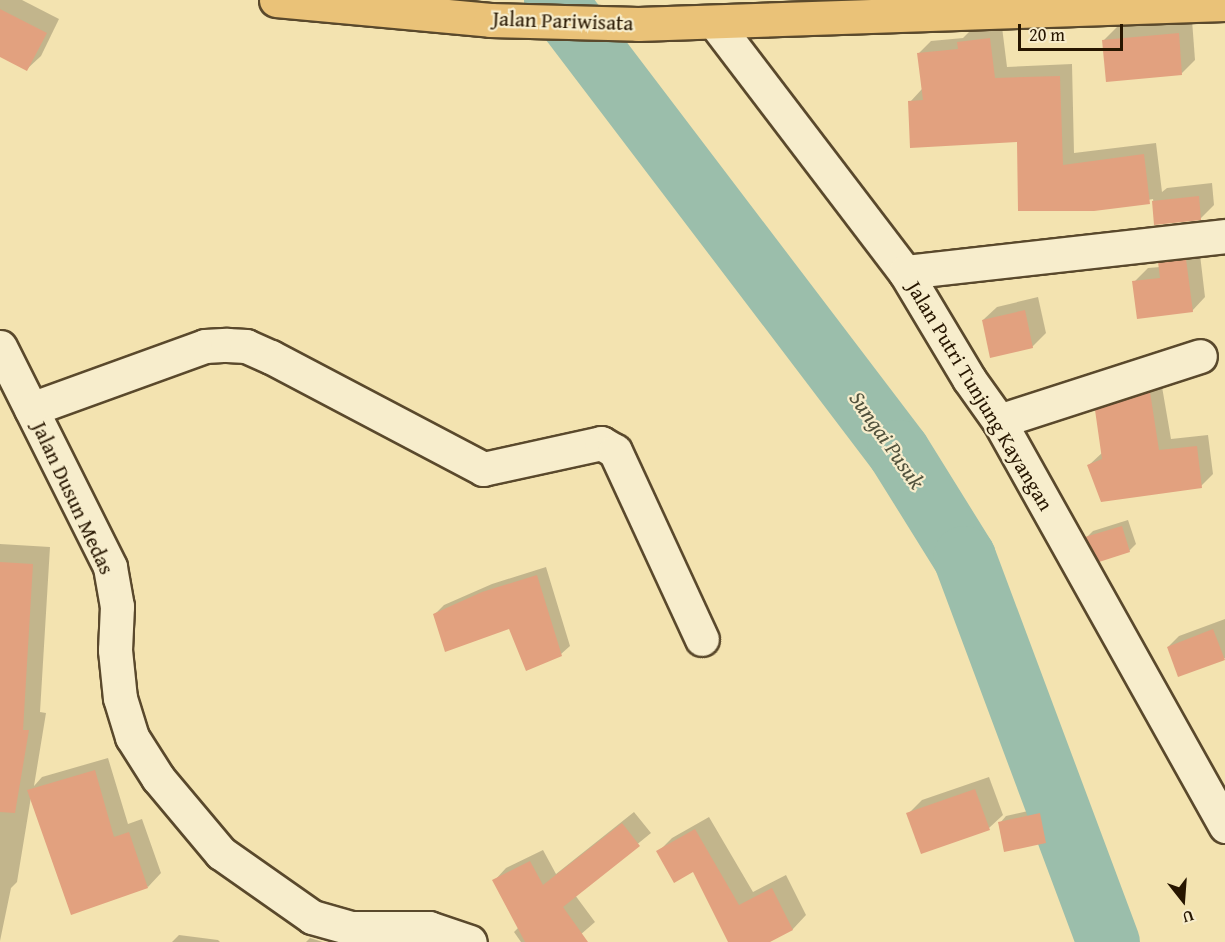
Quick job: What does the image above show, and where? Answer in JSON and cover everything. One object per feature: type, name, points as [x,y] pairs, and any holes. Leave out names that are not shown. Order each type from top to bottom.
[{"type":"main road","name":"Jalan Pariwisata","points":[[276,0],[490,20],[638,24],[715,23],[824,10],[1225,4]]},
{"type":"street","name":"Jalan Putri Tunjung Kayangan","points":[[715,23],[904,272],[969,379],[999,421],[1225,826]]},
{"type":"street","points":[[904,272],[1225,236]]},
{"type":"street","points":[[31,409],[205,346],[246,346],[483,469],[601,443],[615,451],[702,639]]},
{"type":"street","name":"Jalan Dusun Medas","points":[[0,347],[110,567],[117,606],[115,650],[122,706],[132,736],[165,786],[221,853],[312,917],[351,928],[429,928],[470,942]]},
{"type":"street","points":[[999,421],[1200,356]]},
{"type":"building","points":[[0,9],[47,33],[27,71],[0,57]]},
{"type":"building","points":[[1179,33],[1182,75],[1106,82],[1102,40]]},
{"type":"building","points":[[990,38],[995,78],[1060,76],[1063,165],[1144,154],[1150,204],[1094,211],[1018,211],[1017,142],[910,148],[908,101],[923,100],[917,53],[958,49],[957,42]]},
{"type":"building","points":[[1199,196],[1201,220],[1154,225],[1152,201]]},
{"type":"building","points":[[1186,259],[1193,312],[1137,319],[1132,281],[1160,278],[1158,262]]},
{"type":"building","points":[[1025,310],[1033,348],[990,358],[982,320]]},
{"type":"building","points":[[1150,392],[1159,450],[1197,446],[1202,488],[1101,502],[1087,465],[1102,459],[1095,410]]},
{"type":"building","points":[[1122,526],[1130,552],[1099,562],[1085,537]]},
{"type":"building","points":[[0,562],[33,564],[23,730],[29,730],[15,813],[0,812]]},
{"type":"building","points":[[537,575],[562,656],[526,671],[509,629],[445,652],[433,614],[482,592]]},
{"type":"building","points":[[1213,629],[1225,660],[1178,677],[1167,647]]},
{"type":"building","points":[[95,770],[114,837],[129,832],[148,888],[71,915],[27,790]]},
{"type":"building","points":[[975,789],[990,830],[921,854],[906,813]]},
{"type":"building","points":[[1040,813],[1046,843],[1004,852],[998,822]]},
{"type":"building","points":[[622,823],[640,846],[563,907],[588,942],[525,942],[492,880],[530,861],[543,885]]},
{"type":"building","points":[[695,829],[739,905],[772,888],[793,930],[770,942],[728,942],[693,872],[674,883],[656,851]]},
{"type":"waterway","name":"Sungai Pusuk","points":[[555,0],[898,451],[964,557],[1108,942]]}]
